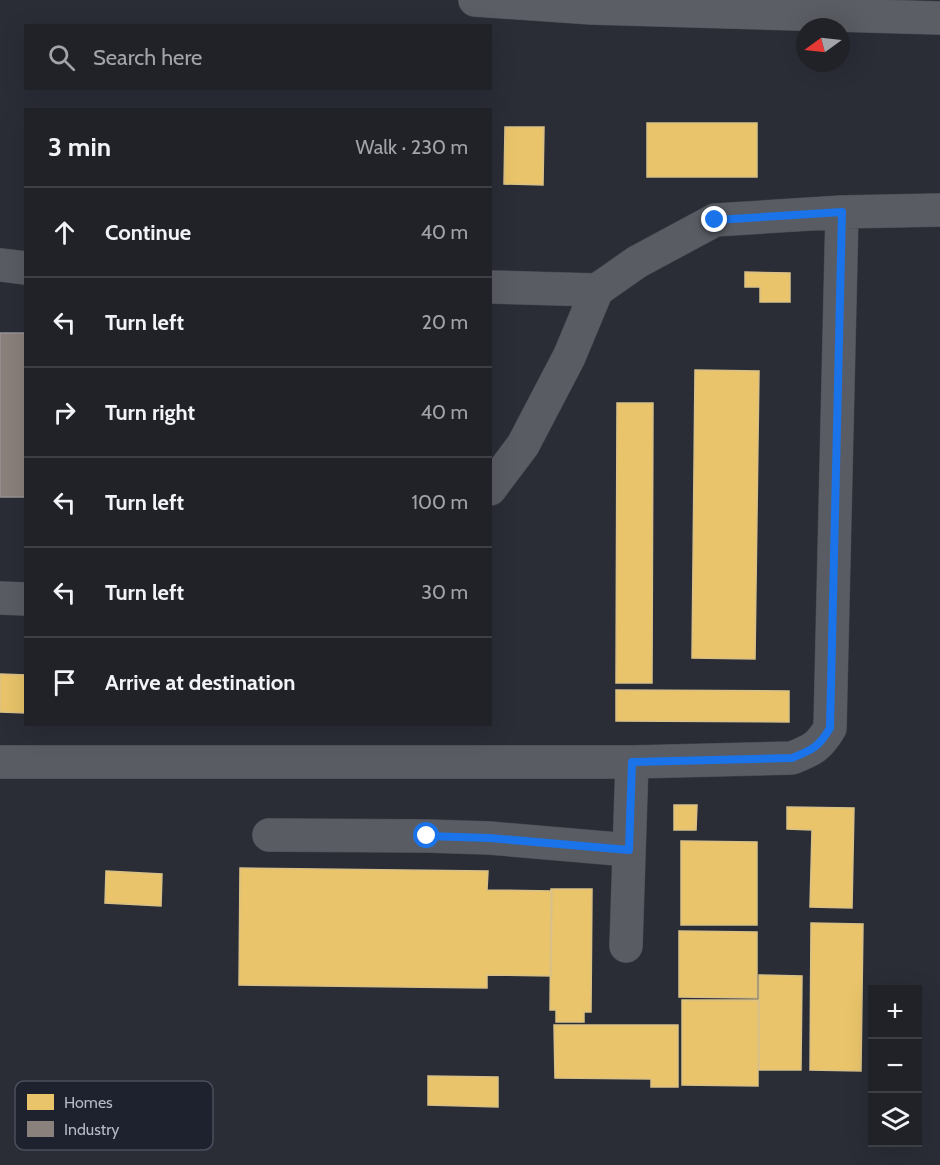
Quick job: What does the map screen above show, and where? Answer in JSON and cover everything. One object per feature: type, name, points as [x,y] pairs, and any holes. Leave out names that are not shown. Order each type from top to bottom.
[{"type":"main road","points":[[475,0],[592,8],[940,18]]},
{"type":"main road","points":[[755,0],[940,13]]},
{"type":"lane","points":[[492,486],[528,436],[569,357],[597,290],[637,262],[715,220],[842,212],[940,210]]},
{"type":"lane","points":[[0,762],[632,762],[792,758],[811,751],[822,742],[830,728],[842,212]]},
{"type":"lane","points":[[0,265],[24,268]]},
{"type":"lane","points":[[492,286],[597,290]]},
{"type":"lane","points":[[0,598],[24,599]]},
{"type":"lane","points":[[626,946],[632,762]]},
{"type":"lane","points":[[269,835],[489,838],[629,850]]},
{"type":"building: Homes","points":[[647,123],[757,123],[757,177],[647,177]]},
{"type":"building: Homes","points":[[505,127],[544,127],[543,185],[504,184]]},
{"type":"building: Homes","points":[[745,272],[790,273],[790,302],[760,302],[760,287],[745,287]]},
{"type":"building: Homes","points":[[695,370],[759,371],[755,659],[692,658]]},
{"type":"building: Homes","points":[[617,403],[653,403],[652,683],[616,683]]},
{"type":"building: Homes","points":[[0,674],[24,675],[24,713],[0,712]]},
{"type":"building: Homes","points":[[616,690],[789,691],[789,722],[616,721]]},
{"type":"building: Homes","points":[[674,805],[697,805],[696,830],[674,830]]},
{"type":"building: Homes","points":[[787,807],[854,808],[852,908],[810,907],[812,830],[787,829]]},
{"type":"building: Homes","points":[[681,841],[757,842],[757,925],[681,925]]},
{"type":"building: Homes","points":[[240,868],[488,871],[487,890],[552,891],[551,976],[487,975],[487,988],[239,985]]},
{"type":"building: Homes","points":[[106,871],[162,874],[161,906],[105,903]]},
{"type":"building: Homes","points":[[551,889],[592,889],[591,1012],[584,1012],[584,1022],[556,1022],[556,1010],[550,1010]]},
{"type":"building: Homes","points":[[811,923],[863,924],[861,1071],[810,1070]]},
{"type":"building: Homes","points":[[679,931],[757,932],[757,998],[679,997]]},
{"type":"building: Homes","points":[[759,975],[802,976],[801,1070],[759,1070]]},
{"type":"building: Homes","points":[[682,1000],[758,1000],[758,1086],[682,1085]]},
{"type":"building: Homes","points":[[554,1025],[678,1025],[678,1087],[651,1087],[651,1079],[555,1078]]},
{"type":"building: Homes","points":[[428,1076],[498,1077],[498,1107],[428,1105]]},
{"type":"building: Industry","points":[[0,333],[24,333],[24,497],[0,497]]},
{"type":"route","points":[[427,836],[489,838],[629,850],[632,762],[792,758],[811,751],[822,742],[830,728],[842,212],[715,220]]}]
